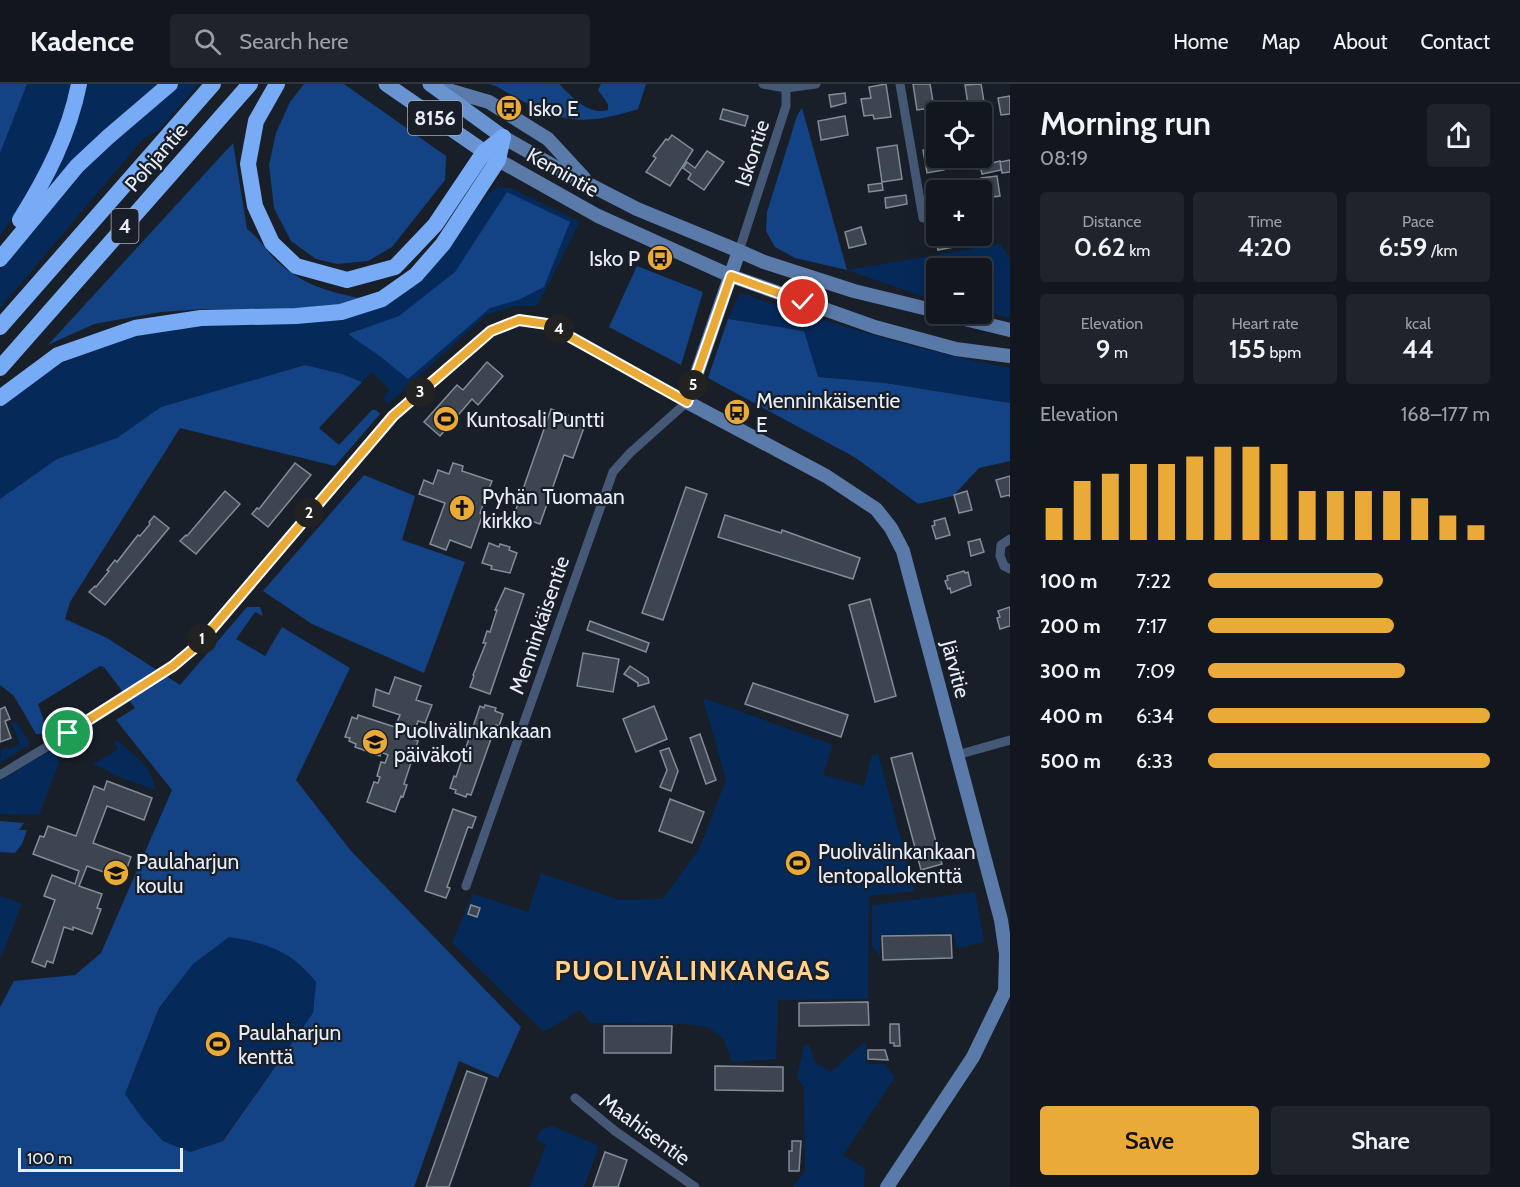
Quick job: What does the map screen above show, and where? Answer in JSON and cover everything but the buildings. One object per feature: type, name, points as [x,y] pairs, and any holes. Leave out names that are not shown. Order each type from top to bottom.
[{"type":"highway","points":[[0,252],[38,192],[57,155],[76,101],[79,84]]},
{"type":"highway","points":[[0,259],[77,166],[115,130],[170,84]]},
{"type":"highway","name":"Pohjantie","points":[[0,327],[213,84]]},
{"type":"highway","name":"Pohjantie","points":[[0,368],[250,84]]},
{"type":"highway","points":[[278,84],[256,121],[248,164],[255,206],[273,243],[296,266],[346,280],[395,267],[435,225],[491,156]]},
{"type":"highway","points":[[0,398],[58,355],[135,327],[201,318],[296,316],[341,312],[382,299],[405,284],[430,262],[454,228],[503,137]]},
{"type":"main road","name":"Kemintie","points":[[386,84],[491,156],[598,216],[731,276],[875,327],[956,349],[1010,356]]},
{"type":"main road","name":"Kemintie","points":[[430,85],[503,137],[637,209],[764,262],[854,291],[926,309]]},
{"type":"main road","points":[[430,85],[489,102],[548,139],[591,186]]},
{"type":"main road","points":[[687,402],[739,251]]},
{"type":"main road","points":[[985,324],[1010,330]]},
{"type":"main road","name":"Järvitie","points":[[687,402],[826,476],[876,509],[891,528],[903,551],[1001,920],[1008,992],[973,1057],[887,1187]]},
{"type":"street","points":[[763,84],[786,88],[816,84]]},
{"type":"street","points":[[900,84],[923,218]]},
{"type":"street","name":"Iskontie","points":[[739,251],[786,106],[786,88]]},
{"type":"street","points":[[0,775],[120,702],[173,666],[198,645],[393,416],[491,331],[519,320],[547,324],[687,402]]},
{"type":"street","name":"Menninkäisentie","points":[[466,886],[613,472],[630,453],[687,402]]},
{"type":"street","points":[[1010,539],[1001,545],[1000,556],[1004,566],[1010,569]]},
{"type":"street","points":[[957,755],[1010,740]]},
{"type":"street","name":"Maahisentie","points":[[575,1098],[615,1131],[695,1187]]},
{"type":"shaded area","points":[[0,84],[27,84],[0,153]]},
{"type":"shaded area","points":[[27,84],[73,84],[51,153],[32,189],[0,236],[0,153]]},
{"type":"shaded area","points":[[84,84],[159,84],[111,125],[39,202]]},
{"type":"shaded area","points":[[176,84],[198,84],[158,131],[143,139],[0,308],[0,270],[51,203],[110,139]]},
{"type":"shaded area","points":[[304,84],[344,84],[446,156],[445,180],[392,247],[368,261],[337,264],[316,259],[291,241],[274,208],[269,165],[276,133],[290,102]]},
{"type":"shaded area","points":[[489,84],[559,84],[587,108],[601,111],[608,110],[608,104],[598,90],[601,84],[646,84],[638,109],[596,119],[580,120],[549,113]]},
{"type":"shaded area","points":[[802,108],[847,270],[795,258],[775,247],[766,231],[767,212],[797,116]]},
{"type":"shaded area","points":[[233,143],[247,229],[275,259],[308,283],[329,291],[364,299],[348,305],[308,310],[204,309],[161,312],[94,324],[48,345]]},
{"type":"shaded area","points":[[502,187],[513,189],[580,222],[539,302],[536,306],[515,306],[486,315],[388,404],[383,398],[390,390],[372,372],[362,382],[342,374],[305,365],[161,407],[117,438],[57,459],[0,499],[0,405],[62,363],[136,335],[201,323],[343,319],[432,267],[489,193]]},
{"type":"shaded area","points":[[507,192],[570,222],[544,287],[518,300],[490,308],[408,379],[348,334],[399,316],[455,272]]},
{"type":"shaded area","points":[[1000,244],[1010,259],[1010,318],[992,314],[992,258],[926,258],[926,298],[847,270],[992,246]]},
{"type":"shaded area","points":[[637,266],[703,292],[681,365],[609,327]]},
{"type":"shaded area","points":[[740,293],[907,344],[1010,368],[1010,403],[885,383],[817,377],[804,331],[728,319]]},
{"type":"shaded area","points":[[728,319],[804,331],[818,377],[885,383],[1010,403],[1010,461],[979,468],[953,496],[918,504],[856,458],[708,378]]},
{"type":"shaded area","points":[[305,365],[342,374],[362,382],[319,428],[339,445],[372,410],[380,414],[335,466],[180,428],[70,602],[65,619],[107,638],[180,685],[247,607],[260,607],[263,616],[255,612],[236,639],[265,656],[282,627],[350,668],[296,780],[351,851],[521,1027],[498,1078],[459,1061],[414,1187],[0,1187],[0,1007],[14,981],[75,975],[101,953],[172,790],[116,720],[135,708],[104,667],[100,666],[38,704],[45,734],[36,734],[14,696],[0,685],[0,499],[57,459],[117,438],[161,407]],"holes":[[[229,937],[278,950],[307,971],[316,982],[313,1013],[223,1141],[190,1152],[163,1141],[142,1118],[125,1094],[159,1008],[193,964]]]},
{"type":"shaded area","points":[[364,475],[415,496],[402,540],[465,562],[424,673],[312,624],[263,591]]},
{"type":"shaded area","points":[[703,698],[833,745],[823,775],[864,786],[872,755],[878,754],[915,891],[869,896],[868,999],[778,1000],[776,1059],[732,1062],[724,1039],[708,1027],[685,1024],[591,1023],[580,1010],[544,1032],[452,943],[473,894],[528,912],[541,873],[619,900],[663,899],[699,849],[726,780]]},
{"type":"shaded area","points":[[16,721],[30,744],[0,763],[1,750],[20,744],[12,723]]},
{"type":"shaded area","points":[[118,741],[147,769],[154,782],[155,790],[111,774],[93,764],[118,750],[114,742]]},
{"type":"shaded area","points":[[52,749],[56,752],[59,763],[39,815],[0,814],[0,781]]},
{"type":"shaded area","points":[[0,821],[24,823],[19,830],[27,830],[22,844],[15,853],[0,852]]},
{"type":"shaded area","points":[[975,892],[984,942],[957,948],[953,933],[880,935],[880,956],[872,946],[872,905]]},
{"type":"shaded area","points":[[0,896],[22,904],[0,960]]},
{"type":"shaded area","name":"Paulaharjun kenttä","points":[[229,936],[267,945],[288,956],[307,971],[316,982],[313,1013],[222,1141],[190,1152],[163,1141],[142,1118],[125,1094],[159,1009],[193,964]]},
{"type":"shaded area","points":[[866,1041],[866,1064],[884,1064],[895,1077],[843,1155],[865,1169],[864,1187],[793,1187],[805,1171],[804,1087],[797,1077],[804,1045],[809,1045],[815,1062],[831,1072]]},
{"type":"shaded area","points":[[552,1126],[599,1146],[584,1187],[530,1187],[546,1145],[536,1140],[541,1130]]},
{"type":"place","name":"Isko E","points":[[509,108]]},
{"type":"place","name":"Isko P","points":[[660,258]]},
{"type":"place","name":"Menninkäisentie E","points":[[737,412]]},
{"type":"place","name":"Kuntosali Puntti","points":[[446,419]]},
{"type":"place","name":"Pyhän Tuomaan kirkko","points":[[462,508]]},
{"type":"place","name":"Puolivälinkankaan päiväkoti","points":[[375,742]]},
{"type":"place","name":"Puolivälinkankaan lentopallokenttä","points":[[798,863]]},
{"type":"place","name":"Paulaharjun koulu","points":[[116,873]]},
{"type":"place","name":"Paulaharjun kenttä","points":[[218,1044]]},
{"type":"district","name":"PUOLIVÄLINKANGAS","points":[[693,970]]},
{"type":"route","points":[[68,733],[120,702],[173,666],[198,645],[393,416],[491,331],[519,320],[547,324],[687,402],[731,276],[803,302]]}]
